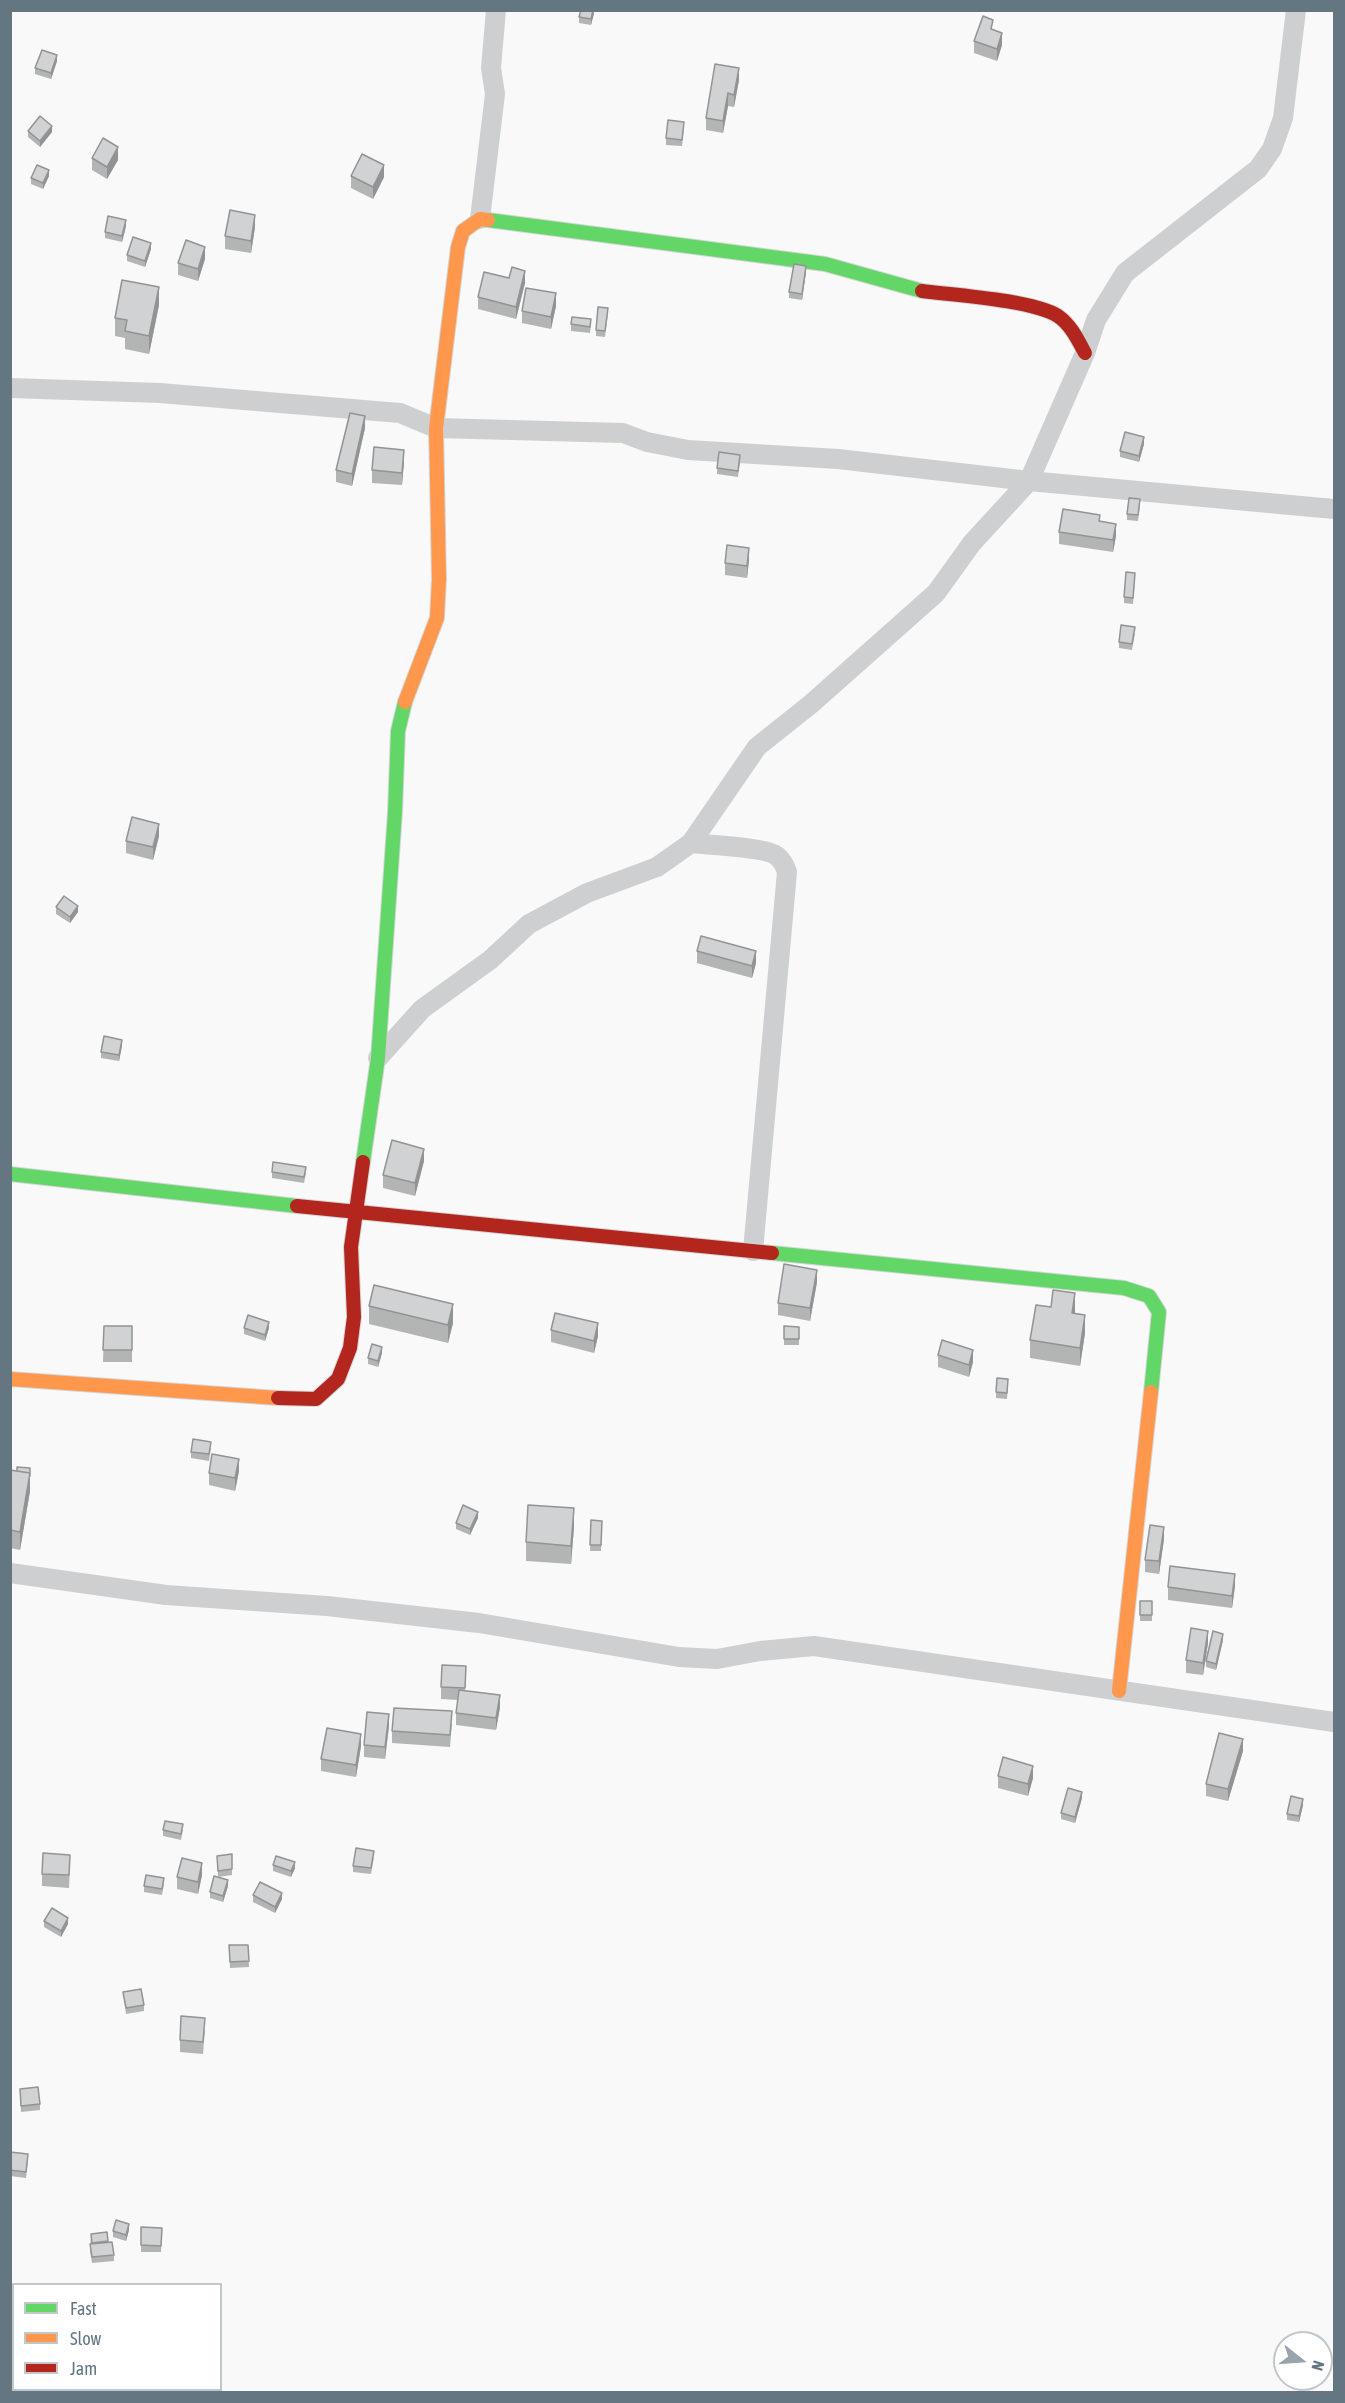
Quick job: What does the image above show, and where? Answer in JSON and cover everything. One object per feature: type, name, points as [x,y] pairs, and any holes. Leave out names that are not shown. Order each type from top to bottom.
[{"type":"street","points":[[480,219],[495,94],[491,68],[496,10]]},
{"type":"street","points":[[378,1058],[422,1009],[490,960],[529,924],[587,893],[657,867],[691,843],[758,747],[811,704],[936,593],[972,543],[1029,481],[1085,353],[1096,321],[1125,273],[1258,170],[1272,149],[1283,118],[1296,10]]},
{"type":"street","points":[[10,1379],[316,1399],[338,1379],[350,1348],[354,1317],[351,1247],[378,1058],[395,812],[398,731],[405,701],[437,618],[439,579],[436,429],[458,247],[463,231],[480,219],[825,264],[914,290],[1012,303],[1047,311],[1059,317],[1071,330],[1085,353]]},
{"type":"street","points":[[10,388],[160,393],[400,413],[436,429],[623,433],[647,442],[688,450],[838,459],[1029,481],[1335,508]]},
{"type":"street","points":[[691,843],[760,850],[775,854],[783,862],[787,872],[753,1251]]},
{"type":"street","points":[[10,1174],[355,1212],[1124,1288],[1149,1296],[1159,1312],[1119,1691]]},
{"type":"street","points":[[10,1574],[166,1595],[327,1606],[480,1623],[679,1657],[717,1659],[760,1651],[814,1646],[1335,1722]]},
{"type":"building","points":[[581,10],[593,10],[591,19],[579,17]]},
{"type":"building","points":[[983,16],[993,20],[991,29],[1002,33],[997,49],[974,41]]},
{"type":"building","points":[[42,50],[57,55],[51,73],[35,68]]},
{"type":"building","points":[[715,64],[739,68],[734,95],[728,93],[723,121],[706,118]]},
{"type":"building","points":[[40,116],[52,126],[40,141],[28,131]]},
{"type":"building","points":[[668,120],[684,122],[682,140],[666,138]]},
{"type":"building","points":[[103,138],[118,147],[107,167],[92,158]]},
{"type":"building","points":[[362,154],[384,165],[373,187],[351,176]]},
{"type":"building","points":[[37,165],[49,170],[43,183],[31,178]]},
{"type":"building","points":[[230,210],[255,215],[251,241],[225,236]]},
{"type":"building","points":[[108,216],[126,220],[122,236],[105,232]]},
{"type":"building","points":[[133,237],[151,243],[145,261],[127,255]]},
{"type":"building","points":[[186,240],[205,247],[198,269],[178,263]]},
{"type":"building","points":[[794,264],[806,266],[802,294],[789,292]]},
{"type":"building","points":[[512,267],[525,271],[516,307],[478,297],[484,272],[509,278]]},
{"type":"building","points":[[122,280],[159,287],[149,336],[125,331],[127,320],[115,318]]},
{"type":"building","points":[[526,288],[556,293],[551,317],[522,311]]},
{"type":"building","points":[[598,307],[608,308],[605,331],[596,330]]},
{"type":"building","points":[[572,317],[591,319],[590,327],[571,324]]},
{"type":"building","points":[[350,413],[365,416],[352,474],[336,470]]},
{"type":"building","points":[[1125,432],[1144,437],[1139,456],[1120,451]]},
{"type":"building","points":[[374,447],[404,450],[402,473],[372,470]]},
{"type":"building","points":[[719,452],[740,455],[738,471],[717,468]]},
{"type":"building","points":[[1129,498],[1140,499],[1138,515],[1127,514]]},
{"type":"building","points":[[1063,509],[1100,515],[1099,521],[1116,524],[1113,540],[1059,532]]},
{"type":"building","points":[[727,545],[749,548],[747,566],[725,563]]},
{"type":"building","points":[[1126,572],[1135,573],[1133,598],[1124,597]]},
{"type":"building","points":[[1121,625],[1135,627],[1132,644],[1119,642]]},
{"type":"building","points":[[132,817],[159,824],[153,847],[126,841]]},
{"type":"building","points":[[64,896],[78,906],[70,917],[56,907]]},
{"type":"building","points":[[701,936],[756,951],[752,966],[697,951]]},
{"type":"building","points":[[104,1036],[122,1040],[119,1055],[101,1052]]},
{"type":"building","points":[[392,1140],[424,1149],[415,1183],[383,1175]]},
{"type":"building","points":[[273,1162],[306,1167],[304,1177],[272,1172]]},
{"type":"building","points":[[784,1264],[817,1270],[810,1308],[778,1303]]},
{"type":"building","points":[[374,1285],[453,1304],[448,1325],[369,1306]]},
{"type":"building","points":[[1053,1290],[1075,1293],[1072,1313],[1085,1315],[1080,1348],[1030,1340],[1036,1305],[1051,1307]]},
{"type":"building","points":[[555,1313],[598,1323],[594,1341],[551,1330]]},
{"type":"building","points":[[248,1315],[269,1322],[265,1335],[244,1328]]},
{"type":"building","points":[[104,1326],[132,1326],[132,1350],[103,1350]]},
{"type":"building","points":[[784,1326],[799,1327],[799,1339],[784,1339]]},
{"type":"building","points":[[942,1340],[973,1350],[969,1365],[938,1355]]},
{"type":"building","points":[[372,1344],[382,1347],[378,1361],[368,1358]]},
{"type":"building","points":[[997,1378],[1008,1379],[1007,1393],[996,1392]]},
{"type":"building","points":[[193,1439],[211,1442],[209,1454],[191,1452]]},
{"type":"building","points":[[212,1454],[239,1459],[235,1478],[209,1473]]},
{"type":"building","points":[[17,1467],[30,1468],[30,1473],[17,1471]]},
{"type":"building","points":[[10,1470],[30,1473],[20,1532],[10,1530]]},
{"type":"building","points":[[463,1505],[478,1512],[470,1529],[456,1523]]},
{"type":"building","points":[[528,1505],[574,1508],[571,1546],[526,1542]]},
{"type":"building","points":[[591,1520],[602,1521],[601,1545],[590,1545]]},
{"type":"building","points":[[1150,1525],[1164,1527],[1159,1561],[1145,1560]]},
{"type":"building","points":[[1170,1566],[1235,1574],[1232,1596],[1168,1587]]},
{"type":"building","points":[[1140,1601],[1152,1601],[1152,1615],[1140,1615]]},
{"type":"building","points":[[1191,1628],[1208,1631],[1203,1663],[1186,1660]]},
{"type":"building","points":[[1213,1631],[1223,1634],[1216,1664],[1206,1661]]},
{"type":"building","points":[[442,1665],[466,1666],[465,1688],[441,1687]]},
{"type":"building","points":[[459,1690],[500,1695],[496,1718],[456,1713]]},
{"type":"building","points":[[394,1708],[452,1711],[450,1735],[392,1731]]},
{"type":"building","points":[[367,1712],[389,1714],[385,1747],[364,1745]]},
{"type":"building","points":[[327,1728],[361,1734],[356,1765],[321,1759]]},
{"type":"building","points":[[1219,1733],[1243,1739],[1228,1789],[1206,1784]]},
{"type":"building","points":[[1003,1757],[1033,1766],[1028,1784],[998,1776]]},
{"type":"building","points":[[1068,1788],[1082,1792],[1075,1817],[1061,1813]]},
{"type":"building","points":[[1291,1796],[1303,1799],[1299,1816],[1287,1814]]},
{"type":"building","points":[[165,1821],[183,1824],[181,1834],[163,1830]]},
{"type":"building","points":[[356,1848],[374,1851],[371,1868],[353,1866]]},
{"type":"building","points":[[43,1853],[70,1855],[69,1875],[42,1874]]},
{"type":"building","points":[[232,1854],[232,1869],[218,1871],[217,1856]]},
{"type":"building","points":[[276,1856],[295,1862],[291,1871],[273,1865]]},
{"type":"building","points":[[182,1858],[202,1863],[198,1882],[177,1877]]},
{"type":"building","points":[[146,1875],[164,1878],[162,1889],[144,1886]]},
{"type":"building","points":[[214,1876],[228,1880],[223,1896],[210,1892]]},
{"type":"building","points":[[260,1882],[282,1893],[275,1907],[253,1895]]},
{"type":"building","points":[[52,1908],[68,1918],[61,1931],[44,1921]]},
{"type":"building","points":[[229,1945],[248,1945],[249,1961],[230,1962]]},
{"type":"building","points":[[141,1989],[144,2005],[126,2008],[123,1992]]},
{"type":"building","points":[[181,2016],[205,2018],[203,2042],[180,2040]]},
{"type":"building","points":[[38,2087],[40,2104],[21,2106],[20,2089]]},
{"type":"building","points":[[10,2152],[28,2154],[26,2172],[10,2170]]},
{"type":"building","points":[[116,2220],[129,2224],[126,2235],[113,2231]]},
{"type":"building","points":[[141,2227],[162,2228],[161,2246],[141,2245]]},
{"type":"building","points":[[107,2232],[108,2241],[92,2243],[91,2234]]},
{"type":"building","points":[[112,2242],[114,2255],[92,2257],[90,2244]]},
{"type":"building","points":[[12,2355],[12,2376],[10,2376]]},
{"type":"traffic: fast","points":[[488,220],[825,264],[922,291]]},
{"type":"traffic: fast","points":[[363,1162],[378,1058],[395,812],[398,731],[405,702]]},
{"type":"traffic: fast","points":[[10,1174],[297,1206]]},
{"type":"traffic: fast","points":[[772,1253],[1124,1288],[1149,1296],[1159,1312],[1151,1392]]},
{"type":"traffic: slow","points":[[405,702],[437,618],[439,579],[436,428],[458,247],[463,231],[480,219],[488,220]]},
{"type":"traffic: slow","points":[[10,1379],[278,1398]]},
{"type":"traffic: slow","points":[[1119,1691],[1151,1392]]},
{"type":"traffic: jam","points":[[922,291],[993,299],[1046,310],[1067,324],[1085,353]]},
{"type":"traffic: jam","points":[[278,1398],[316,1399],[338,1379],[350,1348],[354,1317],[351,1247],[363,1162]]},
{"type":"traffic: jam","points":[[297,1206],[772,1253]]}]
